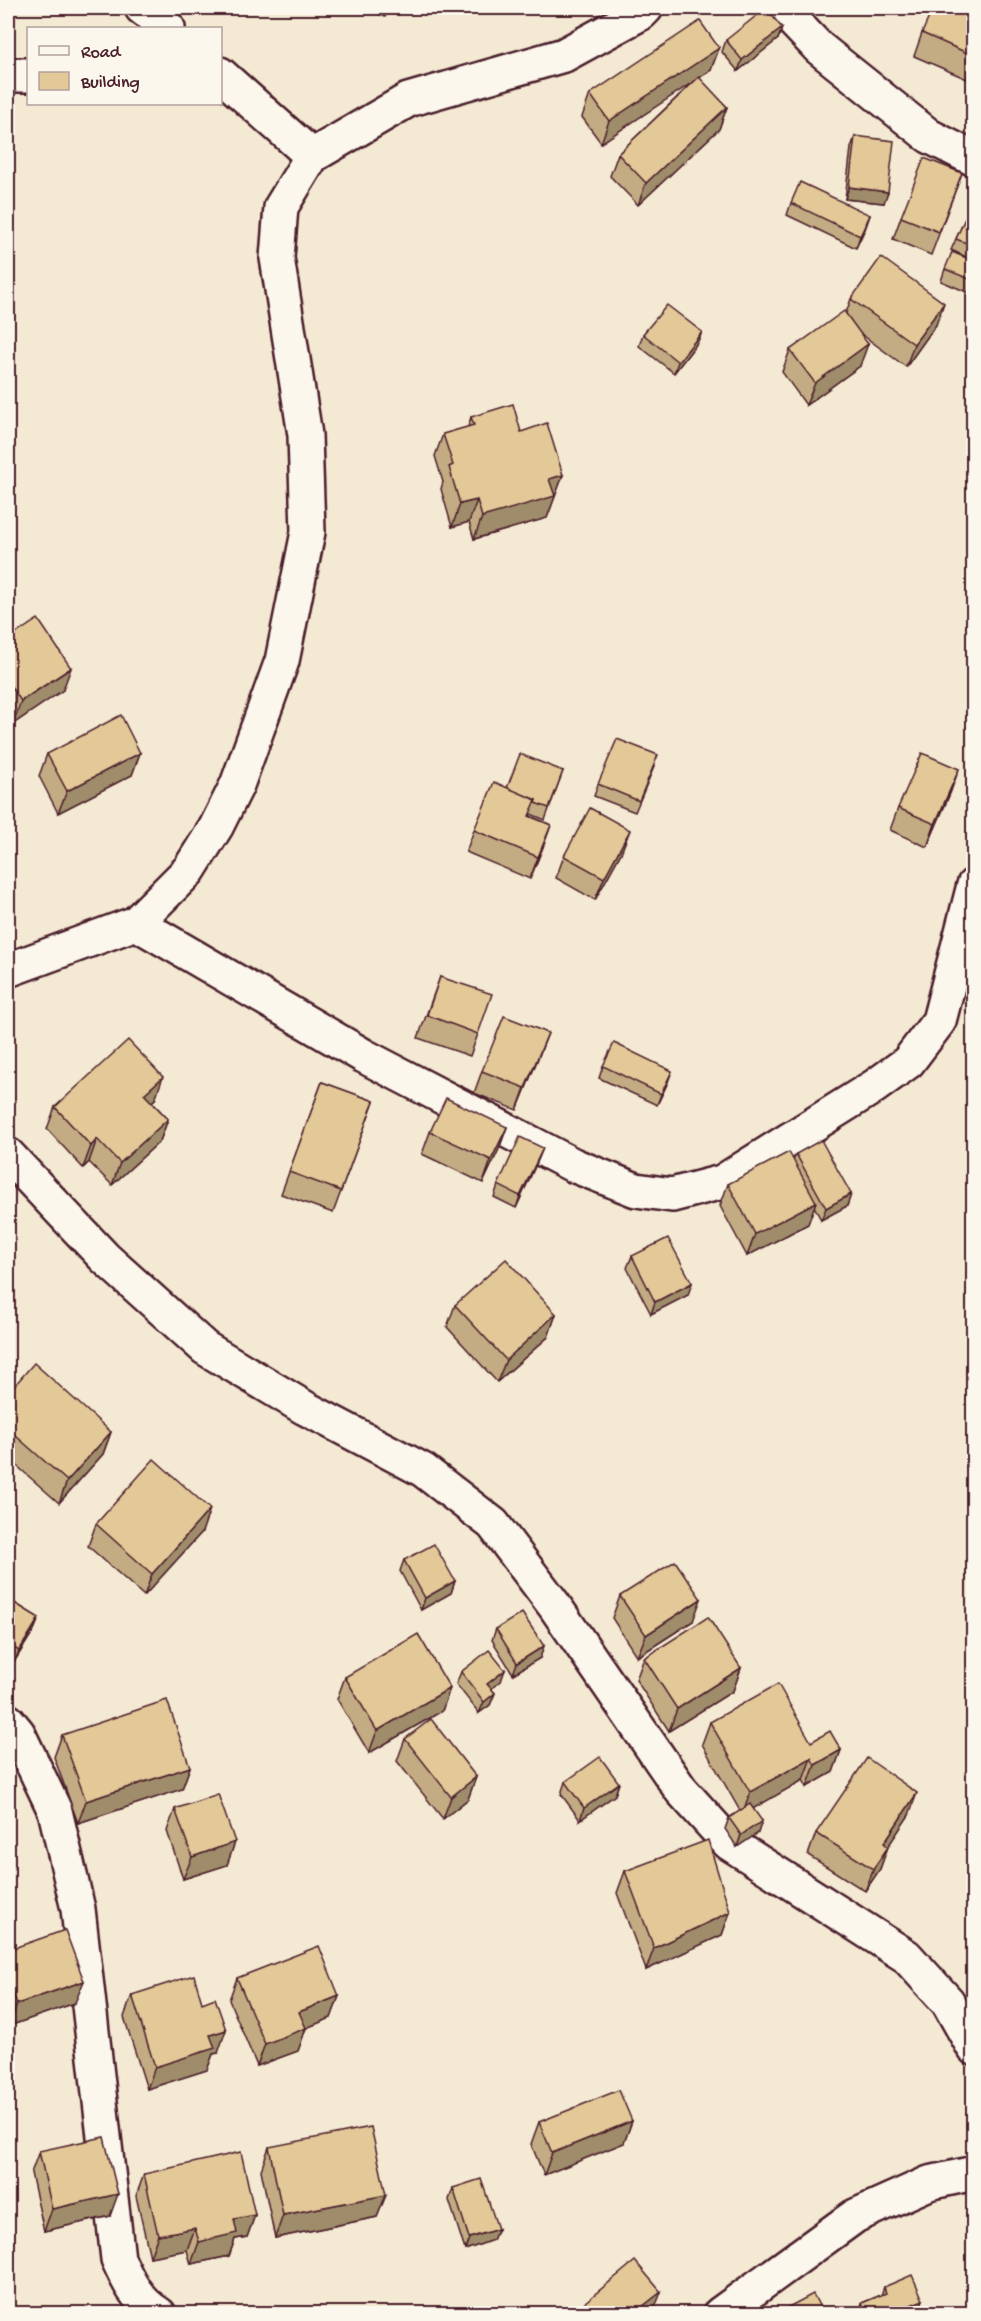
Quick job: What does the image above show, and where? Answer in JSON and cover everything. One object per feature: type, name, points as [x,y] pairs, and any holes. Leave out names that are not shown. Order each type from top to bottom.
[{"type":"street","points":[[142,8],[167,27]]},
{"type":"street","points":[[8,970],[136,923],[189,870],[216,827],[237,785],[282,661],[308,532],[305,435],[277,258],[281,207],[312,156],[408,100],[564,55],[641,13],[646,8]]},
{"type":"street","points":[[781,8],[819,48],[929,136],[974,159]]},
{"type":"street","points":[[8,75],[27,75]]},
{"type":"street","points":[[222,76],[312,156]]},
{"type":"street","points":[[136,923],[364,1056],[573,1165],[636,1190],[672,1195],[722,1182],[875,1086],[908,1062],[939,1021],[974,885]]},
{"type":"street","points":[[8,1155],[105,1258],[205,1348],[305,1408],[423,1470],[493,1524],[554,1605],[681,1790],[729,1843],[906,1956],[948,2002],[974,2048]]},
{"type":"street","points":[[8,1721],[18,1733],[55,1812],[78,1908],[118,2259],[130,2287],[149,2308],[159,2313]]},
{"type":"street","points":[[720,2313],[855,2216],[929,2183],[974,2172]]},
{"type":"building","points":[[766,8],[782,28],[742,60],[726,40]]},
{"type":"building","points":[[933,8],[974,8],[974,56],[922,33]]},
{"type":"building","points":[[700,21],[719,48],[609,121],[590,94]]},
{"type":"building","points":[[699,77],[727,107],[646,183],[618,154]]},
{"type":"building","points":[[855,136],[894,141],[888,192],[849,187]]},
{"type":"building","points":[[924,158],[962,173],[939,232],[901,217]]},
{"type":"building","points":[[800,182],[870,215],[860,236],[791,203]]},
{"type":"building","points":[[974,198],[974,246],[956,239]]},
{"type":"building","points":[[952,252],[974,261],[974,281],[945,269]]},
{"type":"building","points":[[881,257],[944,303],[914,344],[851,299]]},
{"type":"building","points":[[667,305],[702,332],[678,362],[643,334]]},
{"type":"building","points":[[844,311],[868,344],[815,383],[790,350]]},
{"type":"building","points":[[513,404],[521,432],[547,423],[563,475],[549,479],[555,496],[482,517],[477,500],[460,504],[449,467],[453,465],[443,434],[474,425],[471,417]]},
{"type":"building","points":[[38,619],[71,668],[21,701],[8,682],[8,639]]},
{"type":"building","points":[[121,715],[140,753],[67,791],[47,754]]},
{"type":"building","points":[[617,739],[658,755],[639,801],[598,784]]},
{"type":"building","points":[[922,753],[959,769],[935,824],[898,808]]},
{"type":"building","points":[[520,754],[563,771],[549,808],[507,788]]},
{"type":"building","points":[[494,782],[536,800],[529,816],[551,825],[538,857],[474,830]]},
{"type":"building","points":[[590,808],[630,830],[604,878],[564,856]]},
{"type":"building","points":[[440,977],[492,994],[478,1034],[427,1015]]},
{"type":"building","points":[[504,1016],[548,1033],[525,1088],[482,1071]]},
{"type":"building","points":[[128,1040],[163,1077],[144,1094],[168,1119],[120,1163],[97,1139],[91,1146],[55,1107]]},
{"type":"building","points":[[614,1043],[672,1071],[661,1094],[603,1066]]},
{"type":"building","points":[[322,1082],[374,1101],[341,1191],[289,1172]]},
{"type":"building","points":[[446,1098],[507,1127],[491,1160],[430,1132]]},
{"type":"building","points":[[520,1137],[543,1148],[520,1196],[498,1185]]},
{"type":"building","points":[[821,1140],[851,1194],[826,1208],[796,1154]]},
{"type":"building","points":[[789,1152],[816,1202],[755,1234],[728,1184]]},
{"type":"building","points":[[668,1238],[692,1283],[655,1302],[632,1256]]},
{"type":"building","points":[[506,1259],[556,1314],[506,1360],[455,1305]]},
{"type":"building","points":[[34,1363],[111,1432],[67,1481],[8,1429],[8,1393]]},
{"type":"building","points":[[154,1459],[210,1509],[152,1574],[96,1524]]},
{"type":"building","points":[[434,1544],[455,1581],[425,1598],[404,1560]]},
{"type":"building","points":[[675,1561],[701,1599],[646,1635],[620,1596]]},
{"type":"building","points":[[8,1599],[39,1618],[19,1651],[8,1644]]},
{"type":"building","points":[[522,1613],[544,1646],[517,1663],[496,1629]]},
{"type":"building","points":[[708,1617],[741,1668],[677,1709],[644,1658]]},
{"type":"building","points":[[418,1634],[450,1688],[377,1731],[345,1677]]},
{"type":"building","points":[[489,1650],[505,1670],[487,1684],[495,1693],[484,1702],[461,1672]]},
{"type":"building","points":[[778,1684],[811,1742],[830,1731],[841,1750],[815,1765],[811,1758],[750,1792],[710,1722]]},
{"type":"building","points":[[167,1700],[190,1767],[86,1801],[62,1735]]},
{"type":"building","points":[[431,1719],[476,1777],[451,1797],[405,1739]]},
{"type":"building","points":[[600,1757],[619,1783],[584,1808],[565,1782]]},
{"type":"building","points":[[867,1758],[917,1793],[884,1843],[888,1847],[873,1869],[816,1833]]},
{"type":"building","points":[[218,1794],[235,1842],[192,1857],[175,1809]]},
{"type":"building","points":[[750,1804],[762,1821],[741,1835],[729,1818]]},
{"type":"building","points":[[708,1840],[730,1912],[654,1948],[625,1871]]},
{"type":"building","points":[[65,1930],[84,1981],[17,2004],[8,1978],[8,1950]]},
{"type":"building","points":[[319,1946],[339,1996],[299,2012],[306,2028],[265,2044],[237,1978]]},
{"type":"building","points":[[194,1975],[202,2003],[215,1998],[226,2030],[210,2035],[215,2048],[155,2067],[132,1995]]},
{"type":"building","points":[[619,2090],[632,2121],[552,2153],[539,2122]]},
{"type":"building","points":[[371,2127],[386,2195],[283,2215],[269,2147]]},
{"type":"building","points":[[104,2137],[118,2194],[52,2209],[39,2151]]},
{"type":"building","points":[[241,2152],[255,2215],[234,2219],[237,2233],[199,2242],[195,2228],[158,2235],[144,2174]]},
{"type":"building","points":[[481,2179],[498,2229],[469,2238],[453,2188]]},
{"type":"building","points":[[635,2261],[661,2292],[634,2313],[583,2313],[578,2308]]},
{"type":"building","points":[[912,2275],[923,2300],[903,2308],[906,2313],[867,2313],[862,2303],[886,2293],[884,2287]]},
{"type":"building","points":[[813,2294],[823,2313],[777,2313]]}]
